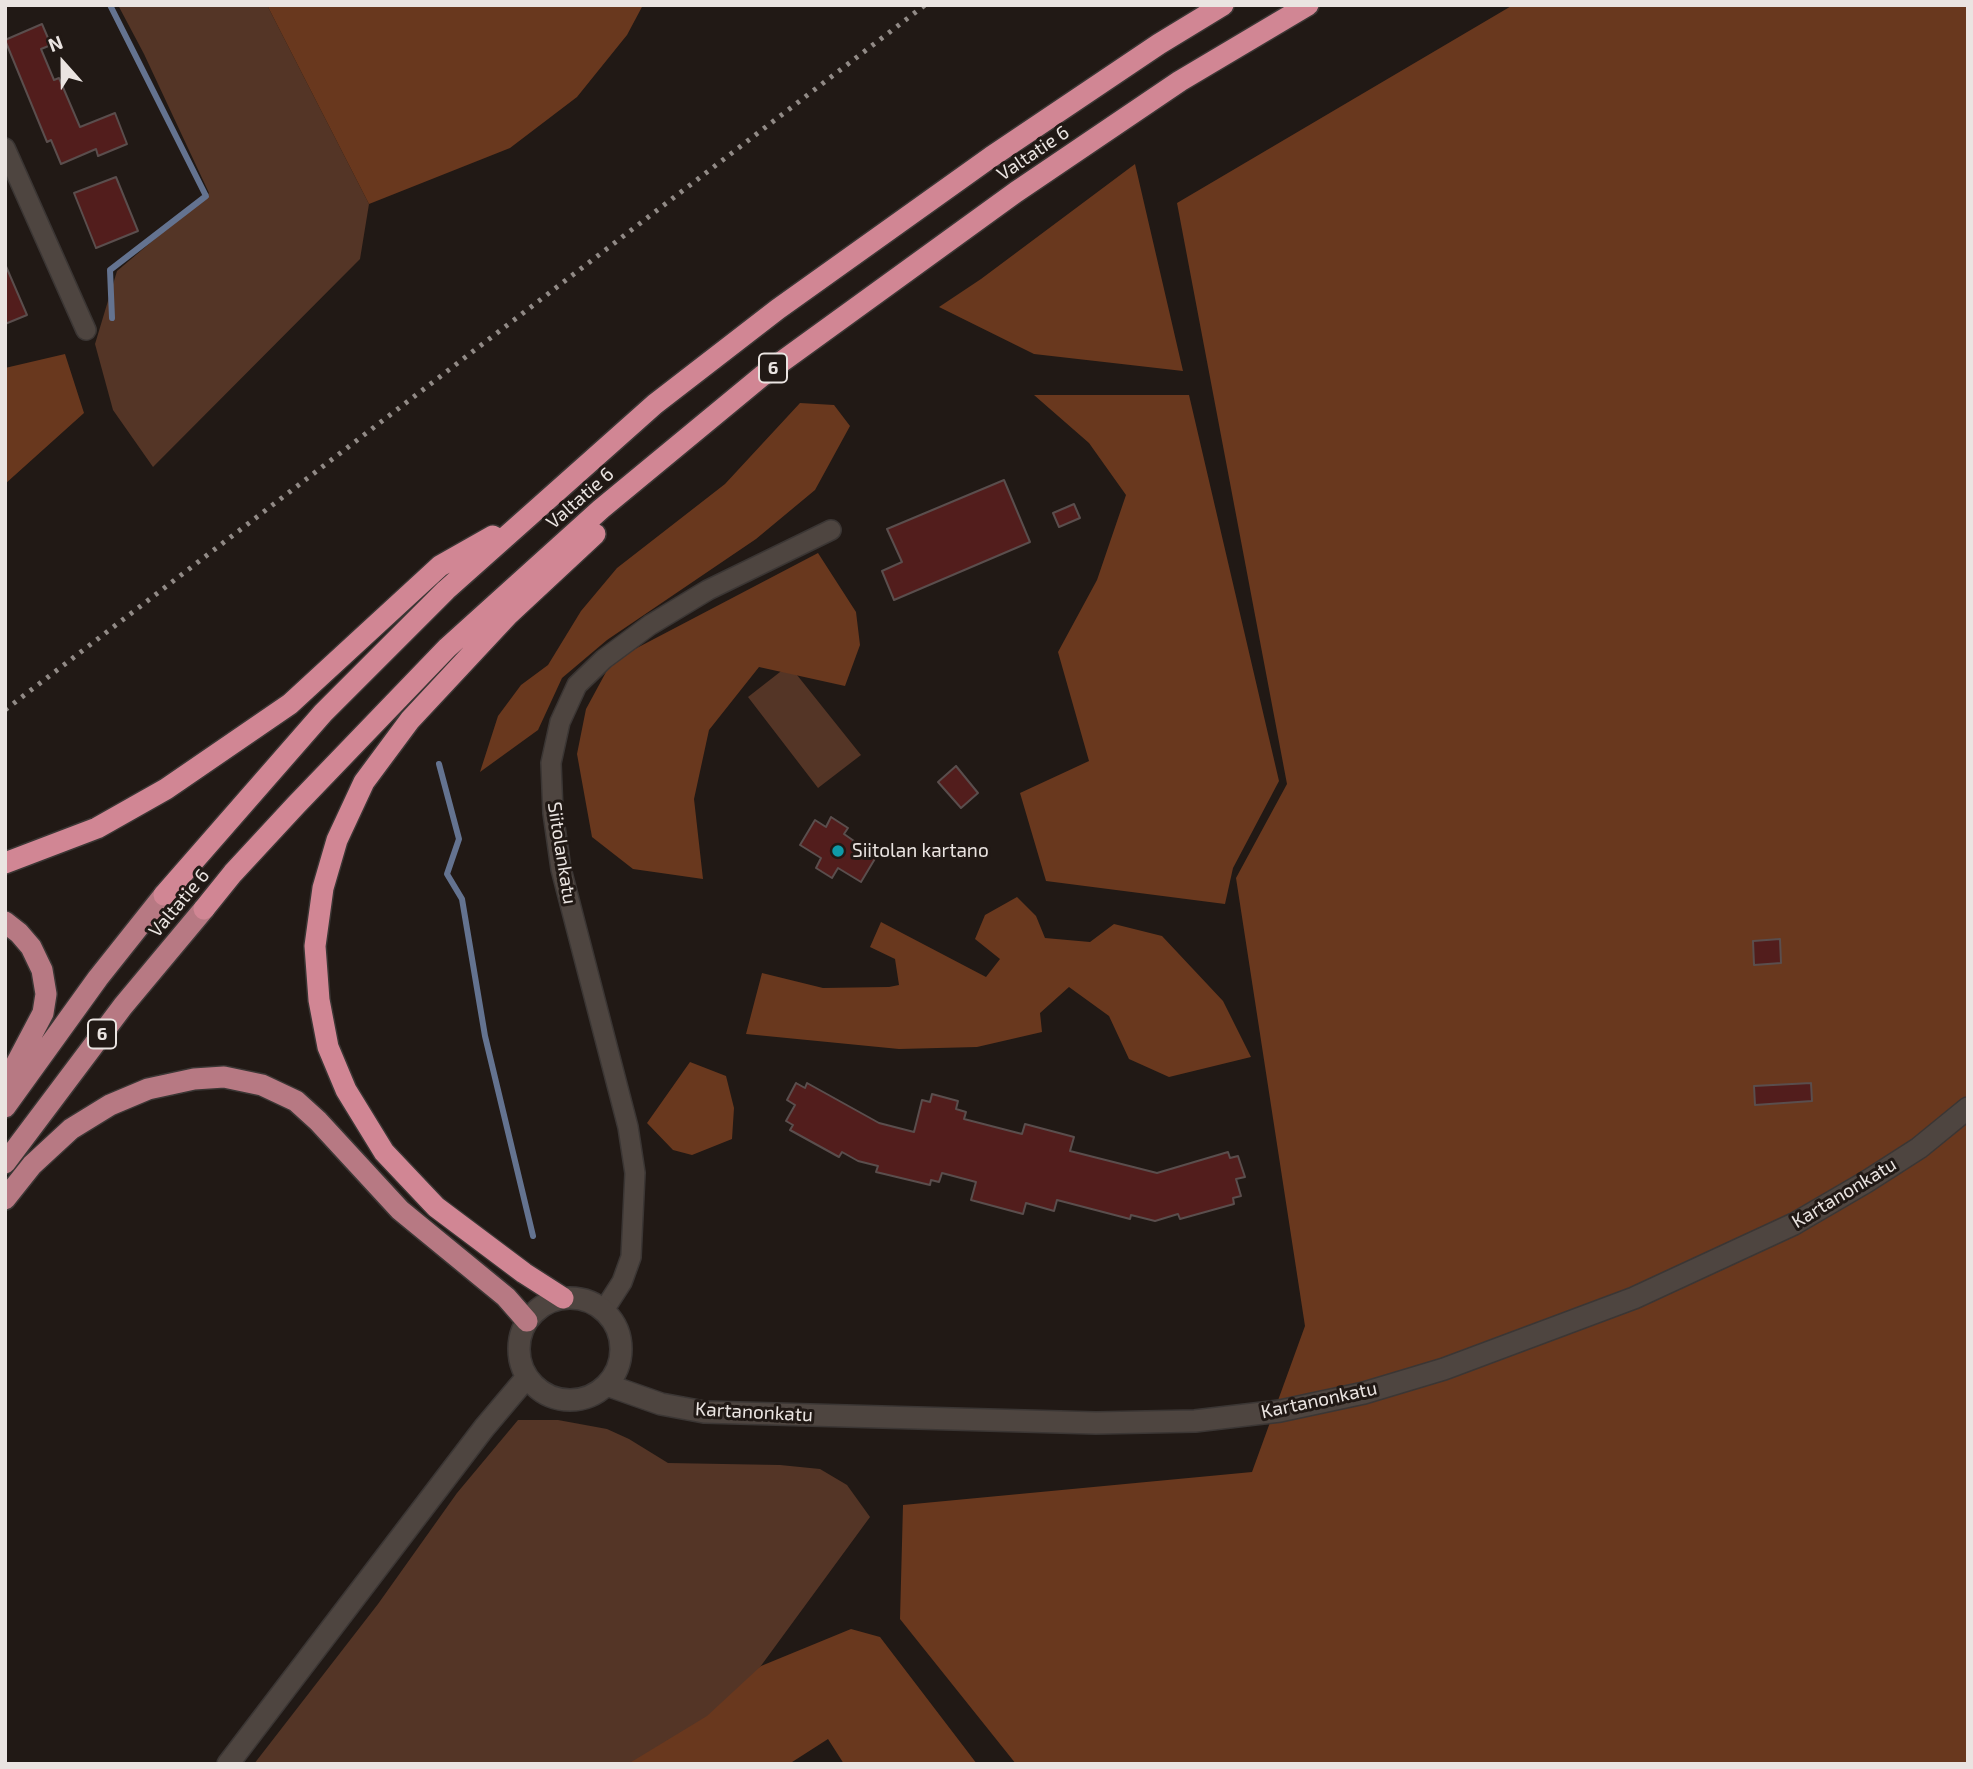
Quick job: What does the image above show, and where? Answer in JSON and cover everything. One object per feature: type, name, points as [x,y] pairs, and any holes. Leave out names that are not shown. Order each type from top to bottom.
[{"type":"highway","name":"Valtatie 6","points":[[5,1107],[98,978],[163,895],[323,713],[446,590],[655,404],[778,309],[991,156],[1159,44],[1223,5]]},
{"type":"highway","name":"Valtatie 6","points":[[5,1163],[123,1006],[233,873],[447,648],[601,509],[762,376],[1016,191],[1180,81],[1308,5]]},
{"type":"highway","points":[[563,1298],[524,1273],[436,1208],[384,1153],[346,1090],[328,1047],[319,1000],[315,946],[323,888],[337,840],[363,782],[410,720],[508,615],[762,376]]},
{"type":"highway","points":[[5,863],[97,828],[166,789],[290,704],[440,566],[529,516]]},
{"type":"highway","points":[[5,922],[31,947],[42,970],[46,994],[43,1013],[5,1085]]},
{"type":"highway","points":[[5,1199],[32,1165],[71,1129],[110,1105],[148,1089],[194,1079],[225,1077],[262,1085],[296,1101],[318,1121],[400,1210],[506,1297],[527,1321]]},
{"type":"main road","name":"Kartanonkatu","points":[[607,1385],[661,1404],[704,1412],[1096,1423],[1195,1421],[1280,1411],[1364,1393],[1444,1370],[1634,1298],[1794,1224],[1919,1147],[1968,1108]]},
{"type":"main road","points":[[563,1298],[592,1302],[604,1310],[616,1327],[621,1347],[618,1367],[607,1385],[592,1395],[575,1400],[556,1398],[540,1391],[527,1377],[521,1364],[521,1334],[527,1321],[543,1306],[563,1298]]},
{"type":"main road","points":[[228,1764],[476,1439],[527,1377]]},
{"type":"street","points":[[5,148],[86,330]]},
{"type":"street","name":"Siitolankatu","points":[[604,1310],[622,1282],[631,1257],[635,1173],[628,1127],[561,869],[553,813],[551,763],[560,722],[577,684],[604,659],[650,625],[708,590],[831,530]]},
{"type":"shaded area","points":[[118,5],[267,5],[369,204],[360,259],[153,467],[113,410],[95,344],[117,271],[209,193]]},
{"type":"shaded area","points":[[267,5],[643,5],[627,35],[577,97],[510,148],[369,204]]},
{"type":"shaded area","points":[[1513,5],[1968,5],[1968,1764],[1016,1764],[900,1619],[903,1505],[1252,1472],[1305,1326],[1236,878],[1287,784],[1177,203]]},
{"type":"shaded area","points":[[1135,164],[1183,371],[1034,354],[939,307],[981,279]]},
{"type":"shaded area","points":[[65,354],[84,413],[5,484],[5,368]]},
{"type":"shaded area","points":[[1034,395],[1189,395],[1279,781],[1233,868],[1225,904],[1046,881],[1020,793],[1089,761],[1058,652],[1097,580],[1126,495],[1089,443]]},
{"type":"shaded area","points":[[800,403],[834,405],[850,426],[815,490],[756,539],[607,640],[562,678],[538,730],[480,772],[498,716],[521,685],[548,665],[581,611],[617,568],[725,484]]},
{"type":"shaded area","points":[[818,553],[856,612],[860,645],[845,686],[759,667],[709,730],[694,799],[703,879],[633,869],[592,837],[577,754],[586,709],[612,661]]},
{"type":"shaded area","points":[[789,665],[861,755],[818,788],[748,697]]},
{"type":"shaded area","points":[[1017,897],[1036,916],[1045,938],[1090,942],[1114,924],[1162,936],[1223,1001],[1251,1057],[1169,1077],[1129,1059],[1109,1016],[1069,987],[1040,1013],[1042,1032],[977,1047],[899,1049],[746,1034],[762,973],[823,988],[899,985],[895,959],[870,947],[881,922],[986,977],[1000,959],[975,939],[985,915]]},
{"type":"shaded area","points":[[690,1062],[726,1076],[734,1108],[732,1139],[692,1155],[673,1150],[647,1123]]},
{"type":"shaded area","points":[[518,1420],[558,1420],[607,1429],[668,1463],[780,1465],[820,1469],[847,1485],[870,1517],[689,1764],[254,1764],[378,1604],[457,1493]]},
{"type":"shaded area","points":[[851,1629],[880,1637],[977,1764],[844,1764],[828,1739],[789,1764],[628,1764],[707,1716],[761,1666]]},
{"type":"building","points":[[42,24],[51,45],[41,49],[54,80],[59,78],[80,127],[115,113],[127,144],[98,156],[96,149],[61,164],[51,140],[47,142],[5,40]]},
{"type":"building","points":[[116,177],[138,231],[96,248],[74,193]]},
{"type":"building","points":[[5,264],[27,315],[5,324]]},
{"type":"building","points":[[1004,480],[1030,542],[894,600],[882,571],[902,562],[887,529]]},
{"type":"building","points":[[1074,504],[1080,518],[1059,527],[1053,513]]},
{"type":"building","points":[[956,766],[978,793],[961,808],[938,782]]},
{"type":"building","name":"Siitolan kartano","points":[[831,817],[848,828],[844,834],[854,841],[852,843],[876,857],[861,882],[838,868],[832,878],[816,868],[821,858],[800,845],[815,820],[826,827]]},
{"type":"building","points":[[1780,939],[1781,963],[1754,965],[1753,941]]},
{"type":"building","points":[[796,1083],[805,1088],[807,1083],[879,1123],[914,1132],[922,1100],[930,1102],[932,1094],[958,1101],[956,1109],[966,1112],[964,1119],[1022,1134],[1025,1124],[1074,1137],[1070,1151],[1157,1173],[1228,1152],[1230,1158],[1238,1156],[1245,1177],[1236,1179],[1241,1196],[1233,1198],[1234,1204],[1180,1219],[1178,1214],[1155,1221],[1131,1215],[1130,1219],[1057,1200],[1054,1211],[1026,1203],[1023,1214],[971,1200],[976,1182],[942,1173],[939,1182],[931,1180],[930,1185],[876,1172],[878,1166],[858,1161],[842,1152],[839,1157],[790,1130],[793,1125],[786,1121],[795,1105],[787,1100]]},
{"type":"building","points":[[1811,1083],[1812,1101],[1755,1105],[1754,1086]]},
{"type":"waterway","points":[[110,5],[206,196],[110,270],[112,318]]},
{"type":"waterway","points":[[439,764],[459,839],[447,874],[462,899],[485,1036],[533,1236]]},
{"type":"railway","points":[[5,710],[925,5]]},
{"type":"place","name":"Siitolan kartano","points":[[838,851]]}]
